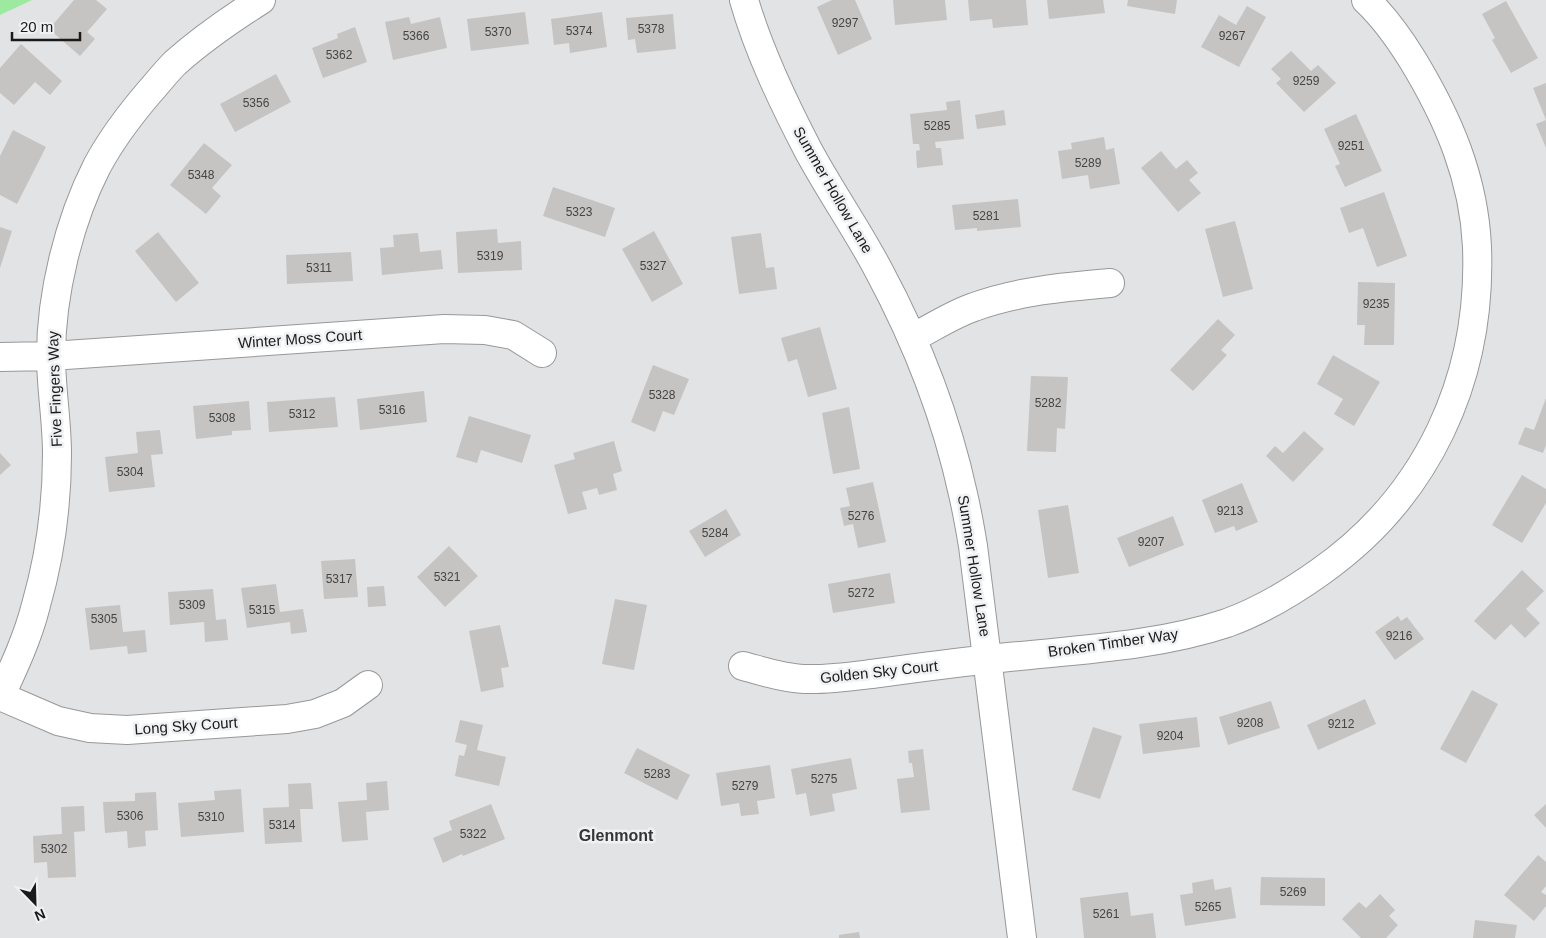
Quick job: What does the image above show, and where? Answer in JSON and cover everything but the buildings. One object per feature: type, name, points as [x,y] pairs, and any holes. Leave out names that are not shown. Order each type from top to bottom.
[{"type":"street","name":"Five Fingers Way","points":[[0,696],[21,650],[36,606],[56,505],[57,453],[51,356],[55,304],[63,262],[76,214],[98,166],[133,110],[174,64],[220,27],[261,0]]},
{"type":"street","name":"Summer Hollow Lane","points":[[744,0],[780,95],[804,143],[879,270],[912,338],[938,405],[963,493],[973,546],[1022,938]]},
{"type":"street","name":"Broken Timber Way","points":[[987,659],[1148,642],[1227,623],[1264,607],[1334,563],[1368,534],[1406,491],[1436,442],[1453,404],[1466,360],[1473,326],[1478,266],[1476,220],[1465,171],[1450,130],[1430,89],[1401,42],[1374,7],[1366,0]]},
{"type":"street","points":[[912,338],[973,307],[1015,295],[1052,288],[1110,283]]},
{"type":"street","name":"Winter Moss Court","points":[[0,357],[51,356],[444,329],[485,330],[513,335],[542,353]]},
{"type":"street","name":"Golden Sky Court","points":[[742,666],[801,679],[829,678],[987,659]]},
{"type":"street","name":"Long Sky Court","points":[[0,696],[58,721],[90,728],[127,730],[287,719],[315,714],[343,703],[368,685]]},
{"type":"green space","points":[[0,0],[32,0],[0,15]]},
{"type":"district","name":"Glenmont","points":[[616,835]]}]
